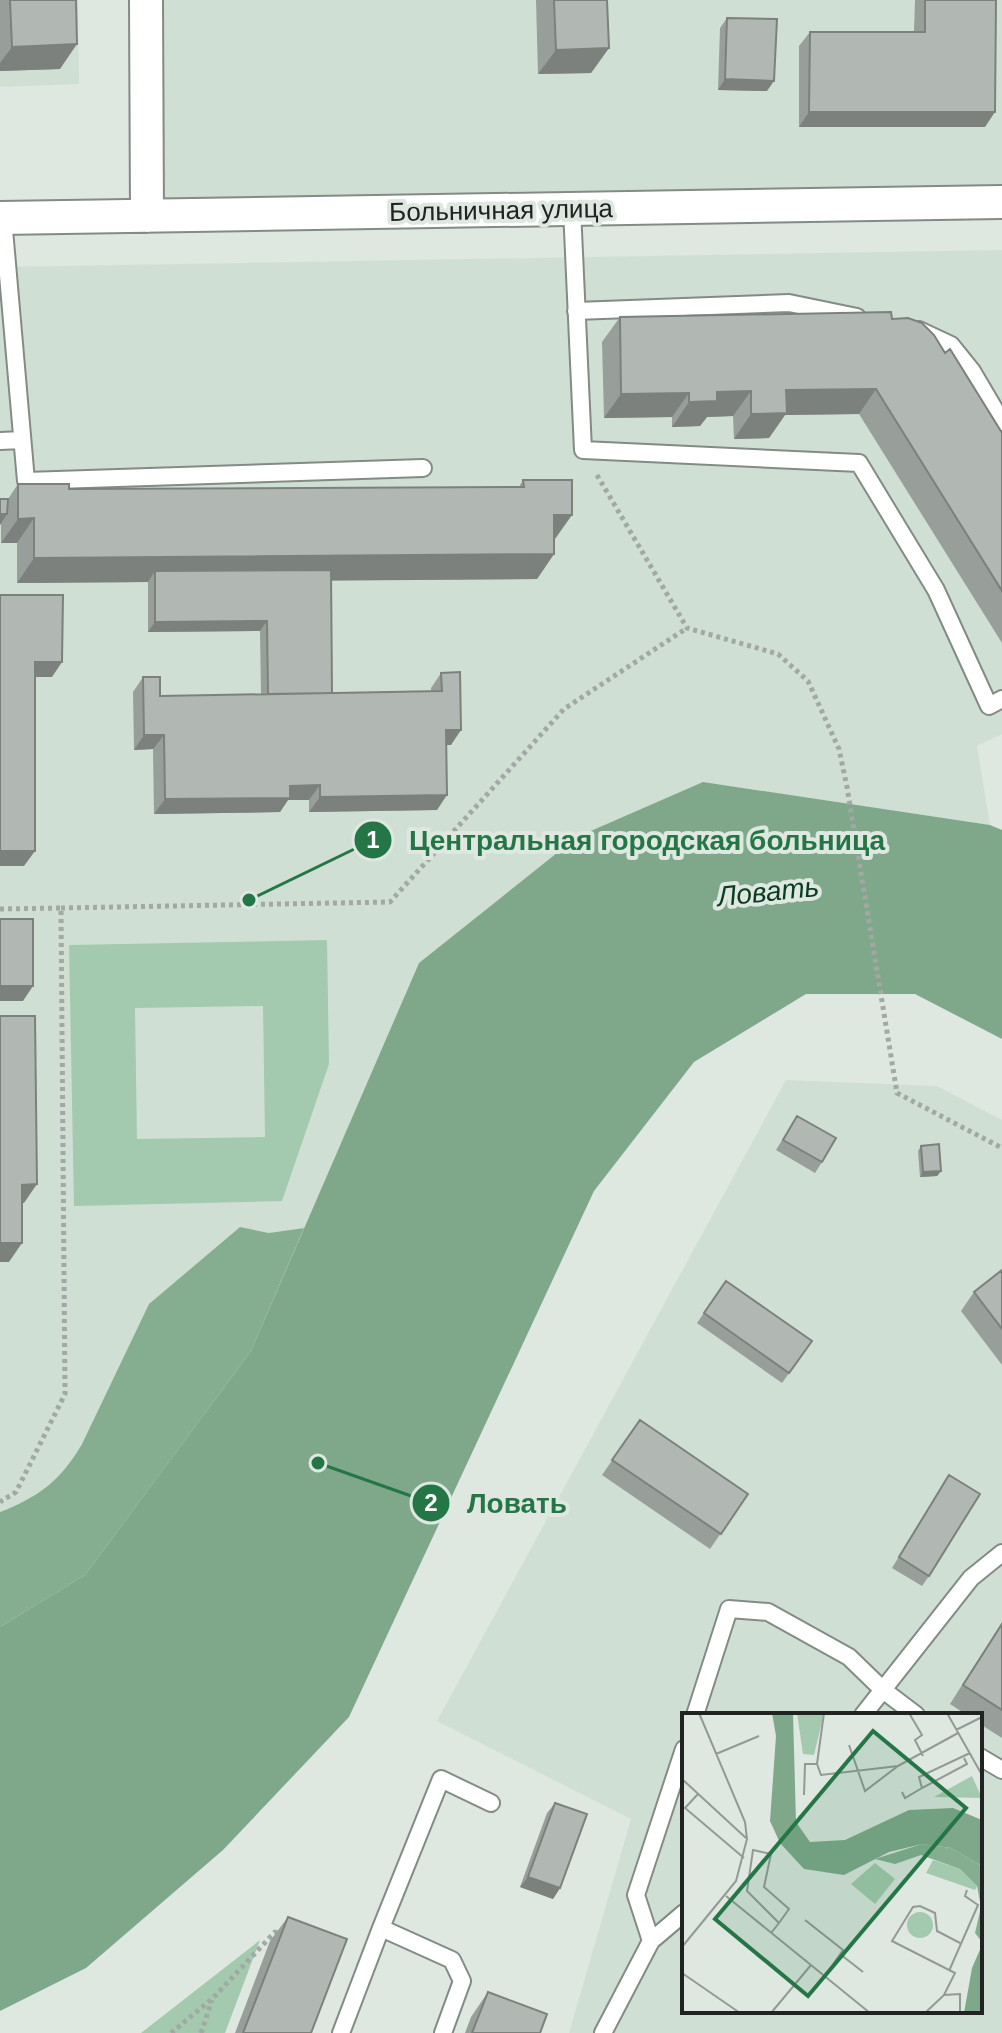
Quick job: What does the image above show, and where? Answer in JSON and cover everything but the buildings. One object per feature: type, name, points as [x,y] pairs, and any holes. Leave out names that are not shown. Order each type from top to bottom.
[{"type":"street","points":[[146,0],[147,216]]},
{"type":"street","name":"Больничная улица","points":[[2,218],[1002,202]]},
{"type":"lane","points":[[572,209],[583,450],[859,463],[936,590],[989,706],[1002,699]]},
{"type":"lane","points":[[2,218],[26,481],[423,468]]},
{"type":"lane","points":[[576,311],[789,303],[867,319]]},
{"type":"lane","points":[[898,325],[914,328],[951,345],[972,371],[1002,422]]},
{"type":"lane","points":[[0,441],[22,440]]},
{"type":"lane","points":[[865,1713],[971,1578],[1002,1553]]},
{"type":"lane","points":[[696,1713],[729,1609],[768,1612],[849,1657],[883,1690],[913,1713]]},
{"type":"lane","points":[[651,1941],[636,1895],[682,1755]]},
{"type":"lane","points":[[982,1758],[1002,1770]]},
{"type":"lane","points":[[341,2033],[441,1779],[491,1803]]},
{"type":"lane","points":[[603,2033],[651,1941],[682,1915]]},
{"type":"lane","points":[[381,1928],[452,1960],[462,1981],[443,2033]]},
{"type":"path","points":[[583,450],[687,628],[778,654],[808,681],[839,749],[897,1093],[1002,1148]]},
{"type":"path","points":[[0,909],[390,902],[564,709],[687,628]]},
{"type":"path","points":[[0,1502],[16,1492],[65,1394],[61,908]]},
{"type":"path","points":[[171,2033],[212,1999],[275,1932],[288,1937]]},
{"type":"path","points":[[201,2033],[212,1999]]},
{"type":"shaded area","points":[[0,0],[78,0],[79,84],[0,87]]},
{"type":"shaded area","points":[[159,0],[1002,0],[1002,191],[162,204]]},
{"type":"shaded area","points":[[1002,250],[1002,734],[977,746],[990,825],[703,782],[419,963],[304,1228],[269,1233],[240,1227],[149,1304],[70,1465],[54,1483],[35,1497],[0,1512],[0,267]]},
{"type":"shaded area","points":[[327,940],[329,1064],[282,1201],[74,1206],[69,945]],"holes":[[[263,1006],[265,1137],[137,1139],[135,1008]]]},
{"type":"shaded area","points":[[786,1080],[937,1086],[1002,1120],[1002,2033],[569,2033],[631,1819],[437,1721]]},
{"type":"shaded area","points":[[240,1227],[269,1233],[304,1228],[251,1351],[85,1575],[0,1627],[0,1512],[38,1493],[66,1468],[82,1444],[149,1304]]},
{"type":"shaded area","points":[[260,1940],[225,2033],[141,2033]]},
{"type":"water","name":"Ловать","points":[[703,782],[990,825],[1002,830],[1002,1039],[915,994],[806,994],[694,1062],[594,1191],[349,1717],[223,1850],[86,1968],[0,2011],[0,1627],[85,1575],[251,1351],[419,963],[577,837]]},
{"type":"place","name":"Центральная городская больница","points":[[249,900]]},
{"type":"place","name":"Ловать","points":[[318,1463]]}]
